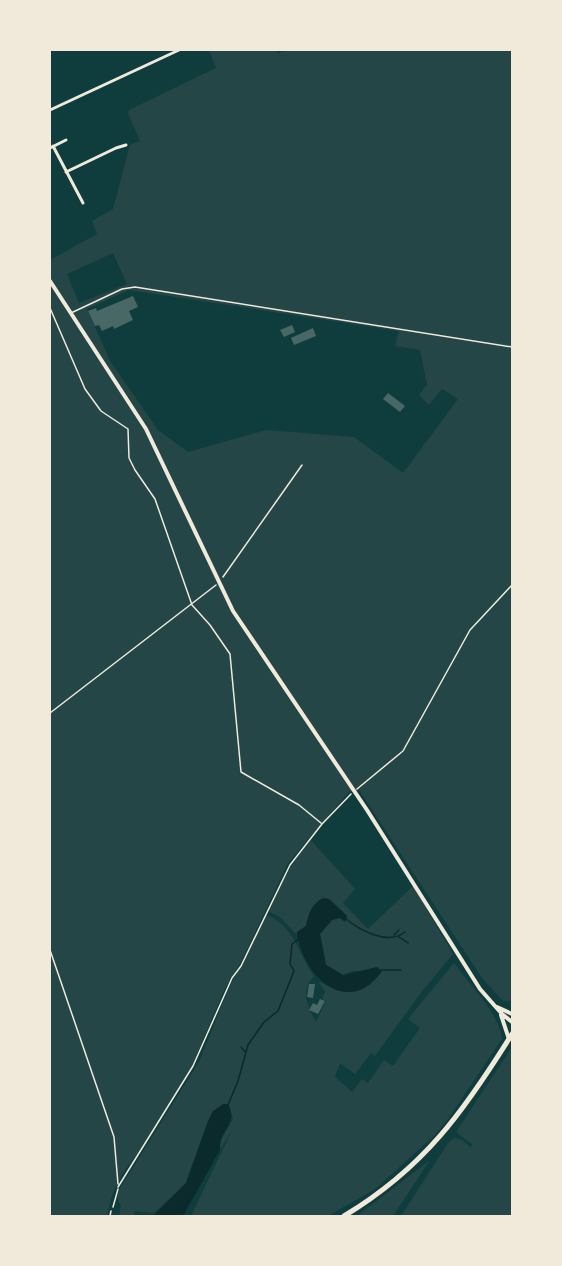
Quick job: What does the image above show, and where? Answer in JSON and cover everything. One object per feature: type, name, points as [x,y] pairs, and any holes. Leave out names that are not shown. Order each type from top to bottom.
[{"type":"main road","points":[[344,1216],[406,1172],[439,1140],[461,1113],[511,1037]]},
{"type":"street","points":[[50,110],[178,50]]},
{"type":"street","points":[[66,140],[51,147],[83,203]]},
{"type":"street","points":[[66,172],[126,145]]},
{"type":"street","points":[[50,281],[146,429],[218,583],[254,644],[367,810],[480,989],[513,1022]]},
{"type":"street","points":[[496,1007],[513,1010]]},
{"type":"street","points":[[496,1007],[513,1014]]},
{"type":"street","points":[[496,1007],[511,1037]]},
{"type":"lane","points":[[70,313],[122,289],[135,286],[513,347]]},
{"type":"lane","points":[[110,1216],[111,1211]]},
{"type":"path","points":[[50,308],[85,389],[101,411],[128,429],[129,458],[155,499],[192,604],[230,654],[242,772],[300,805],[322,824]]},
{"type":"path","points":[[50,713],[218,583],[303,465]]},
{"type":"path","points":[[111,1211],[118,1187],[194,1066],[232,978],[241,966],[290,865],[322,824],[354,791],[403,751],[470,630],[513,585]]},
{"type":"path","points":[[50,950],[114,1137],[118,1160],[118,1187]]},
{"type":"shaded area","points":[[209,50],[275,50],[278,53],[289,50],[512,50],[512,1001],[503,1001],[482,978],[359,790],[349,792],[288,863],[241,962],[225,988],[192,1066],[140,1152],[123,1174],[114,1190],[107,1216],[50,1216],[50,260],[97,234],[92,221],[113,209],[130,145],[140,141],[128,114],[129,110],[216,68]],"holes":[[[113,253],[127,284],[79,303],[67,274]],[[129,290],[399,331],[395,346],[420,350],[427,385],[419,395],[429,405],[442,389],[458,399],[403,473],[354,437],[266,430],[188,452],[158,430],[110,361],[87,309]]]},
{"type":"shaded area","points":[[311,840],[355,889],[343,903],[368,929],[413,886],[453,954],[420,994],[375,1056],[371,1053],[355,1074],[340,1063],[335,1077],[352,1092],[362,1079],[368,1083],[384,1060],[393,1066],[420,1028],[408,1019],[454,963],[490,1010],[500,1029],[502,1039],[434,1136],[375,1189],[328,1216],[191,1216],[233,1128],[220,1150],[220,1141],[233,1119],[228,1104],[223,1104],[208,1121],[186,1183],[154,1213],[135,1211],[134,1216],[119,1216],[121,1206],[117,1198],[120,1188],[199,1062],[228,990],[267,915],[290,933],[314,976],[307,987],[306,999],[316,1022],[326,1001],[322,998],[325,992],[318,981],[336,989],[352,992],[367,987],[382,971],[352,971],[343,975],[326,965],[320,934],[332,920],[347,916],[329,899],[309,913],[306,926],[297,932],[297,935],[281,918],[267,910],[291,866]]},
{"type":"shaded area","points":[[323,898],[329,899],[347,916],[345,922],[340,918],[332,920],[320,934],[326,965],[343,975],[377,967],[382,971],[369,985],[355,991],[341,991],[329,986],[317,976],[308,963],[297,932],[306,926],[313,906]]},
{"type":"shaded area","points":[[512,1047],[512,1216],[401,1216],[448,1143],[454,1138],[462,1140],[470,1147],[473,1145],[456,1132]]},
{"type":"shaded area","points":[[223,1104],[228,1104],[231,1117],[222,1137],[220,1150],[183,1216],[153,1216],[186,1183],[208,1121],[213,1111]]},
{"type":"shaded area","points":[[430,1160],[393,1216],[357,1216]]},
{"type":"building","points":[[133,296],[138,307],[129,311],[133,320],[114,329],[113,326],[102,331],[99,325],[95,326],[88,311],[96,308],[97,311]]},
{"type":"building","points":[[292,325],[295,332],[284,337],[280,330]]},
{"type":"building","points":[[313,328],[316,336],[294,345],[291,338]]},
{"type":"building","points":[[388,393],[405,406],[400,412],[383,399]]},
{"type":"building","points":[[309,984],[315,984],[313,998],[307,997]]},
{"type":"building","points":[[320,999],[325,1001],[318,1014],[309,1010],[313,1003],[317,1005]]},
{"type":"waterway","points":[[345,918],[358,927],[382,937],[398,936],[405,932]]},
{"type":"waterway","points":[[394,935],[399,930]]},
{"type":"waterway","points":[[399,937],[408,943]]},
{"type":"waterway","points":[[228,1105],[238,1081],[248,1045],[264,1022],[278,1011],[294,971],[290,964],[292,944],[299,939]]},
{"type":"waterway","points":[[381,970],[401,970]]},
{"type":"waterway","points":[[241,1047],[246,1053]]}]
